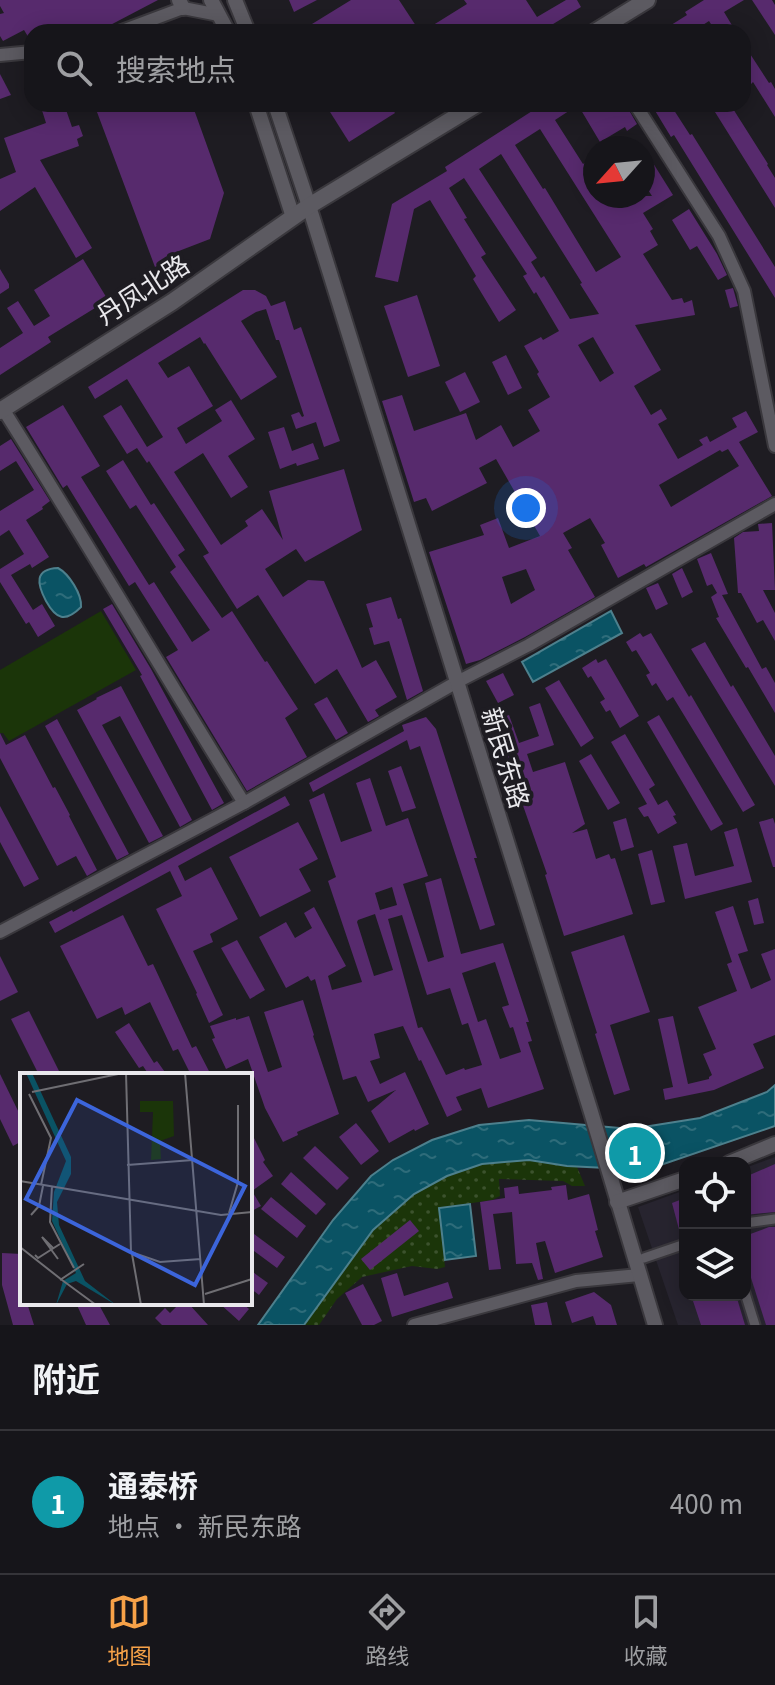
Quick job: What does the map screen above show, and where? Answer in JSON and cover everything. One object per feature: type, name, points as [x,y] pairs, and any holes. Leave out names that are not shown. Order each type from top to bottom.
[{"type":"main road","points":[[608,24],[647,0]]},
{"type":"main road","name":"丹凤北路","points":[[1,410],[172,302],[309,206],[464,112]]},
{"type":"street","points":[[197,0],[219,15]]},
{"type":"street","points":[[211,0],[224,24]]},
{"type":"street","points":[[235,0],[245,24]]},
{"type":"street","points":[[137,24],[181,4],[219,15]]},
{"type":"street","points":[[0,55],[24,53]]},
{"type":"street","points":[[259,112],[293,217]]},
{"type":"street","name":"新民东路","points":[[278,112],[655,1325]]},
{"type":"street","points":[[640,112],[719,236],[744,291],[775,446]]},
{"type":"street","points":[[1,410],[83,536],[244,803]]},
{"type":"street","points":[[0,932],[244,803],[775,504]]},
{"type":"street","points":[[744,1157],[775,1144]]},
{"type":"street","points":[[617,1202],[679,1181]]},
{"type":"street","points":[[751,1222],[775,1219]]},
{"type":"street","points":[[644,1258],[679,1246]]},
{"type":"street","points":[[414,1325],[576,1281],[639,1275]]},
{"type":"street","points":[[748,1301],[755,1325]]},
{"type":"shaded area","points":[[775,1157],[775,1325],[678,1325],[638,1207],[679,1192],[679,1301],[751,1301],[751,1166]]},
{"type":"green space","points":[[101,611],[136,670],[9,741],[0,733],[0,670]]},
{"type":"green space","points":[[529,1160],[577,1167],[585,1186],[572,1186],[563,1181],[499,1179],[500,1196],[492,1200],[439,1208],[445,1267],[412,1266],[362,1277],[337,1299],[319,1325],[303,1325],[373,1230],[414,1194],[447,1176],[482,1164]]},
{"type":"water","points":[[58,568],[74,585],[81,602],[81,607],[66,617],[57,615],[50,607],[40,583],[41,574]]},
{"type":"water","points":[[611,611],[622,633],[533,682],[522,662]]},
{"type":"water","points":[[775,1085],[775,1126],[646,1170],[567,1166],[529,1160],[482,1164],[447,1176],[414,1194],[373,1230],[304,1325],[258,1325],[333,1220],[371,1176],[393,1160],[432,1140],[479,1125],[529,1120],[631,1129],[700,1118],[767,1092]]},
{"type":"water","points":[[470,1204],[476,1256],[445,1260],[439,1208]]},
{"type":"building","points":[[0,0],[158,0],[112,24],[24,24],[24,30],[3,41],[0,36],[0,14],[4,13]]},
{"type":"building","points":[[289,0],[317,0],[294,12]]},
{"type":"building","points":[[351,0],[399,0],[415,24],[312,24]]},
{"type":"building","points":[[464,0],[526,0],[537,17],[566,0],[577,0],[581,7],[553,24],[435,24],[467,4]]},
{"type":"building","points":[[704,0],[744,0],[724,12],[731,24],[711,24],[709,21],[704,24],[673,24],[687,15],[685,12]]},
{"type":"building","points":[[752,0],[772,0],[775,5],[775,35]]},
{"type":"building","points":[[751,55],[775,89],[775,117],[753,82],[751,84]]},
{"type":"building","points":[[0,74],[11,95],[0,99]]},
{"type":"building","points":[[43,112],[67,112],[72,127],[79,125],[83,136],[77,139],[79,146],[40,160],[92,248],[76,258],[35,187],[0,211],[0,179],[16,172],[4,138],[46,123]]},
{"type":"building","points":[[97,112],[195,112],[224,193],[210,239],[171,254],[173,260],[155,267]]},
{"type":"building","points":[[330,112],[395,113],[349,142]]},
{"type":"building","points":[[531,112],[567,112],[555,120],[583,164],[583,197],[540,129],[515,145],[596,272],[621,257],[590,208],[651,208],[643,213],[658,245],[643,254],[672,300],[682,298],[684,303],[692,300],[695,315],[635,325],[661,370],[634,386],[651,415],[661,409],[667,419],[658,424],[678,459],[703,445],[699,440],[707,436],[710,442],[737,427],[732,418],[746,411],[758,432],[739,442],[772,496],[646,567],[644,564],[618,578],[601,545],[605,543],[590,518],[563,533],[572,548],[568,550],[595,597],[525,637],[466,664],[429,552],[484,535],[480,525],[498,518],[509,548],[540,536],[496,459],[479,468],[487,483],[432,511],[426,498],[414,502],[382,401],[402,395],[414,431],[466,413],[476,440],[501,425],[513,447],[540,431],[528,410],[550,397],[524,346],[559,331],[523,276],[527,274],[464,178],[449,188],[486,254],[481,257],[516,310],[499,322],[473,279],[476,276],[430,200],[414,209],[398,282],[375,277],[392,204],[447,171],[445,167]],"holes":[[[501,154],[599,314],[570,319],[544,276],[541,278],[531,262],[537,258],[479,169]],[[593,337],[614,373],[600,382],[578,345]],[[728,449],[739,466],[671,507],[659,485],[720,450]],[[526,569],[535,590],[511,604],[502,577]]]},
{"type":"building","points":[[582,112],[630,112],[637,124],[627,131],[625,127],[610,136],[596,136]]},
{"type":"building","points":[[656,112],[675,112],[692,134],[775,267],[775,298],[674,135],[671,137]]},
{"type":"building","points":[[715,112],[735,112],[768,164],[775,178],[775,208]]},
{"type":"building","points":[[655,166],[673,195],[655,206]]},
{"type":"building","points":[[689,209],[727,275],[718,280],[697,246],[690,250],[672,220]]},
{"type":"building","points":[[83,259],[108,300],[48,337],[51,342],[0,375],[0,348],[23,333],[7,308],[18,301],[34,326],[50,316],[34,290]]},
{"type":"building","points":[[0,269],[9,288],[0,294]]},
{"type":"building","points":[[733,288],[738,306],[730,308],[725,290]]},
{"type":"building","points":[[243,290],[255,290],[266,296],[271,306],[285,301],[294,330],[301,327],[340,441],[324,447],[316,422],[296,429],[291,415],[299,412],[304,416],[266,309],[241,321],[277,377],[241,400],[200,337],[158,363],[168,378],[189,366],[213,406],[177,428],[186,444],[222,421],[215,410],[231,400],[255,439],[228,456],[248,487],[231,498],[203,453],[174,472],[221,545],[248,526],[245,521],[262,509],[283,540],[269,491],[344,469],[362,530],[305,562],[296,549],[265,569],[283,597],[308,580],[324,581],[362,668],[376,660],[397,697],[375,710],[379,716],[368,722],[337,669],[315,684],[258,595],[237,609],[203,556],[209,553],[149,461],[147,463],[137,448],[127,454],[103,416],[121,405],[147,447],[163,437],[127,379],[95,399],[88,387]]},
{"type":"building","points":[[417,295],[440,366],[408,377],[384,306]]},
{"type":"building","points":[[506,355],[522,388],[508,395],[492,362]]},
{"type":"building","points":[[465,372],[480,402],[460,412],[445,382]]},
{"type":"building","points":[[63,405],[100,466],[81,477],[149,585],[154,582],[192,642],[210,630],[170,572],[176,567],[136,505],[130,509],[106,471],[123,460],[151,505],[154,503],[185,550],[178,555],[222,618],[232,611],[298,709],[285,718],[307,757],[247,791],[166,657],[178,650],[135,582],[129,586],[67,485],[63,488],[26,427]]},
{"type":"building","points":[[284,427],[292,451],[313,443],[319,459],[280,469],[268,432]]},
{"type":"building","points":[[11,439],[50,501],[26,520],[49,557],[32,568],[30,564],[11,575],[33,610],[42,604],[55,626],[38,637],[29,622],[26,624],[0,582],[0,569],[24,554],[9,530],[0,536],[0,511],[34,490],[16,461],[0,471],[0,446]]},
{"type":"building","points":[[772,523],[775,590],[763,590],[775,613],[775,641],[763,620],[757,623],[741,593],[738,593],[734,538],[743,532],[759,531],[758,524]]},
{"type":"building","points":[[711,553],[728,594],[722,595],[762,669],[766,667],[775,683],[775,713],[716,618],[719,617],[711,597],[717,593],[712,584],[707,586],[697,559]]},
{"type":"building","points":[[682,568],[693,592],[682,598],[672,574]]},
{"type":"building","points":[[658,583],[668,604],[656,610],[646,588]]},
{"type":"building","points":[[391,597],[398,619],[401,618],[423,691],[407,700],[389,641],[374,645],[369,628],[373,627],[366,604]]},
{"type":"building","points":[[112,604],[224,803],[212,810],[142,675],[103,609]]},
{"type":"building","points":[[640,633],[643,637],[651,633],[755,805],[743,812],[673,697],[667,701],[656,683],[652,686],[646,675],[650,673],[636,650],[632,652],[626,642]]},
{"type":"building","points":[[705,642],[775,756],[775,786],[691,649]]},
{"type":"building","points":[[596,659],[598,663],[606,659],[639,716],[620,728],[610,710],[606,712],[600,702],[605,699],[591,676],[588,678],[582,668]]},
{"type":"building","points":[[503,673],[514,695],[498,703],[486,681]]},
{"type":"building","points":[[559,680],[594,738],[581,747],[545,688]]},
{"type":"building","points":[[121,686],[192,820],[180,827],[120,716],[102,725],[163,836],[149,843],[77,710]]},
{"type":"building","points":[[327,697],[348,733],[336,740],[314,704]]},
{"type":"building","points":[[540,703],[554,745],[527,754],[533,772],[565,762],[585,824],[572,833],[587,829],[596,859],[609,854],[611,859],[615,858],[633,914],[564,936],[547,874],[507,760],[503,761],[490,722],[509,715],[519,743],[539,736],[529,707]]},
{"type":"building","points":[[659,715],[723,824],[711,831],[647,722]]},
{"type":"building","points":[[426,717],[436,729],[495,925],[480,930],[420,746],[410,750],[407,740],[313,792],[309,783],[404,731],[402,725]]},
{"type":"building","points":[[57,719],[129,854],[117,860],[45,726]]},
{"type":"building","points":[[0,733],[6,745],[25,735],[97,870],[87,876],[76,856],[57,866],[0,758]]},
{"type":"building","points":[[625,734],[655,785],[649,789],[658,805],[667,800],[676,815],[673,816],[677,823],[658,834],[648,816],[644,817],[638,808],[647,804],[611,742]]},
{"type":"building","points":[[591,754],[620,803],[608,810],[579,761]]},
{"type":"building","points":[[401,766],[416,808],[402,812],[388,771]]},
{"type":"building","points":[[370,778],[386,826],[408,818],[428,876],[403,884],[428,962],[444,957],[425,883],[441,878],[461,954],[503,943],[529,1022],[526,1022],[532,1041],[528,1042],[544,1089],[488,1108],[481,1088],[456,1097],[462,1110],[447,1117],[403,1026],[374,1034],[380,1058],[370,1061],[380,1084],[405,1072],[429,1124],[389,1143],[371,1111],[396,1090],[368,1102],[356,1076],[343,1080],[315,979],[311,981],[308,976],[286,988],[259,937],[286,922],[295,938],[312,928],[304,913],[314,907],[346,966],[328,976],[332,990],[362,982],[328,881],[336,877],[309,800],[324,793],[341,842],[372,831],[356,783]],"holes":[[[392,887],[397,905],[380,910],[375,893]],[[375,914],[393,970],[374,976],[358,920]],[[402,915],[427,995],[450,988],[462,1025],[468,1023],[482,1065],[446,1075],[422,1027],[418,1028],[388,919]],[[495,962],[509,1005],[502,1007],[521,1052],[500,1059],[486,1019],[478,1022],[462,973]]]},
{"type":"building","points":[[285,796],[290,805],[178,866],[185,881],[211,867],[238,919],[210,934],[213,942],[193,951],[223,1015],[209,1023],[156,909],[182,896],[170,871],[55,933],[49,922],[73,912]]},
{"type":"building","points":[[0,806],[39,879],[24,887],[0,842]]},
{"type":"building","points":[[626,818],[634,847],[621,851],[613,822]]},
{"type":"building","points":[[773,818],[775,824],[775,867],[759,822]]},
{"type":"building","points":[[298,822],[318,859],[299,869],[311,891],[260,917],[229,857]]},
{"type":"building","points":[[737,828],[752,882],[685,899],[673,846],[687,843],[695,876],[734,866],[724,832]]},
{"type":"building","points":[[652,850],[665,902],[651,905],[638,854]]},
{"type":"building","points":[[758,898],[764,923],[754,925],[748,901]]},
{"type":"building","points":[[733,906],[748,951],[738,954],[751,989],[771,980],[761,954],[775,949],[775,1035],[753,1044],[764,1068],[714,1090],[665,1100],[663,1089],[673,1087],[658,1019],[673,1016],[688,1084],[709,1079],[712,1075],[703,1054],[716,1049],[698,1007],[737,991],[727,964],[732,962],[715,912]]},
{"type":"building","points":[[123,915],[148,966],[153,964],[192,1048],[196,1046],[210,1073],[190,1073],[178,1049],[173,1051],[150,1002],[125,1015],[122,1007],[97,1019],[60,946]]},
{"type":"building","points":[[624,935],[650,1012],[610,1025],[630,1090],[614,1095],[571,952]]},
{"type":"building","points":[[237,940],[265,990],[250,999],[221,948]]},
{"type":"building","points":[[0,956],[18,992],[0,1001]]},
{"type":"building","points":[[303,1000],[339,1114],[297,1132],[298,1135],[283,1142],[265,1108],[248,1059],[226,1069],[212,1039],[215,1038],[210,1026],[249,1016],[268,1072],[282,1067],[264,1012]]},
{"type":"building","points":[[29,1011],[60,1073],[38,1073],[11,1019]]},
{"type":"building","points":[[129,1023],[154,1063],[157,1061],[166,1073],[148,1073],[143,1066],[139,1068],[115,1032]]},
{"type":"building","points":[[0,1074],[20,1115],[20,1142],[13,1146],[0,1119]]},
{"type":"building","points":[[356,1123],[379,1151],[361,1165],[339,1137]]},
{"type":"building","points":[[252,1134],[265,1160],[263,1162],[273,1176],[252,1191]]},
{"type":"building","points":[[315,1146],[349,1178],[337,1190],[303,1158]]},
{"type":"building","points":[[775,1164],[775,1212],[751,1214],[751,1174]]},
{"type":"building","points":[[291,1172],[326,1204],[316,1215],[281,1184]]},
{"type":"building","points":[[566,1185],[568,1200],[589,1194],[603,1257],[555,1273],[545,1241],[536,1243],[543,1279],[538,1280],[532,1263],[516,1264],[512,1212],[493,1214],[501,1269],[489,1270],[480,1202],[505,1198],[504,1188],[518,1186],[519,1194]]},
{"type":"building","points":[[252,1191],[261,1206],[252,1211]]},
{"type":"building","points":[[271,1197],[306,1226],[297,1238],[261,1209]]},
{"type":"building","points":[[679,1200],[679,1229],[672,1203]]},
{"type":"building","points":[[410,1220],[419,1231],[370,1270],[361,1259]]},
{"type":"building","points":[[775,1227],[775,1325],[766,1325],[751,1278],[751,1234]]},
{"type":"building","points":[[252,1232],[285,1257],[277,1268],[252,1249]]},
{"type":"building","points":[[2,1253],[20,1254],[20,1305],[28,1305],[34,1325],[13,1325],[2,1285]]},
{"type":"building","points":[[252,1271],[268,1283],[259,1295],[252,1290]]},
{"type":"building","points":[[397,1273],[404,1296],[448,1282],[453,1298],[392,1317],[381,1278]]},
{"type":"building","points":[[363,1284],[382,1321],[374,1325],[362,1325],[345,1293]]},
{"type":"building","points":[[594,1292],[611,1305],[617,1325],[596,1325],[593,1316],[572,1323],[565,1302]]},
{"type":"building","points":[[693,1301],[738,1301],[745,1325],[701,1325]]},
{"type":"building","points":[[547,1302],[552,1325],[535,1325],[531,1305]]},
{"type":"building","points":[[77,1305],[99,1305],[110,1325],[86,1325]]},
{"type":"building","points":[[178,1305],[190,1305],[208,1325],[162,1325],[155,1318],[165,1308],[170,1313]]},
{"type":"building","points":[[221,1305],[244,1305],[249,1309],[239,1321]]},
{"type":"place","name":"通泰桥","points":[[635,1153]]}]
